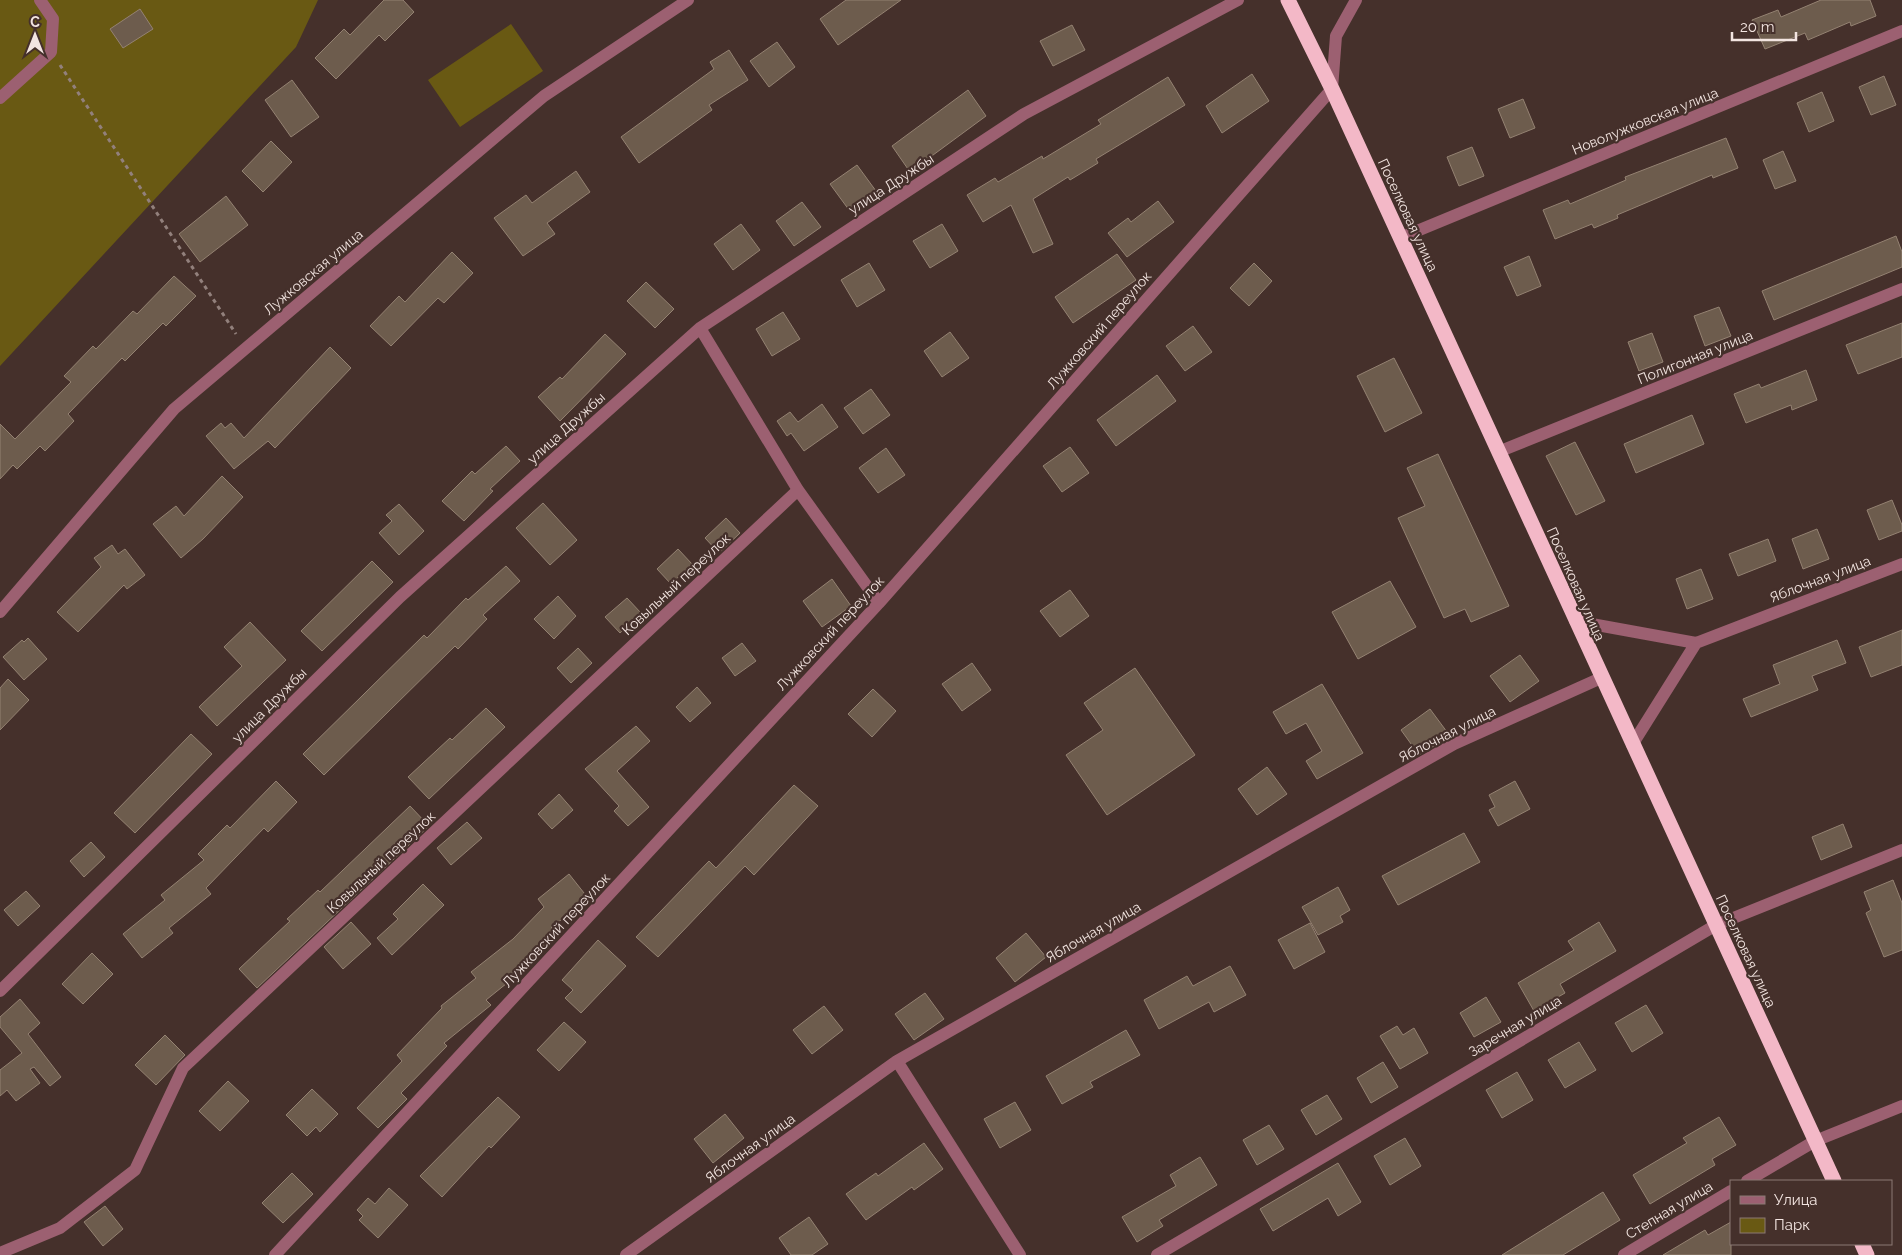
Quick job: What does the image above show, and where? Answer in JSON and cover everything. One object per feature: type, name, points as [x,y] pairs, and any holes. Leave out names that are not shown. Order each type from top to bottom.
[{"type":"highway","name":"Поселковая улица","points":[[1288,0],[1332,89],[1601,678],[1834,1180]]},
{"type":"street","points":[[0,98],[51,52],[52,19],[40,0]]},
{"type":"street","name":"Лужковская улица","points":[[0,612],[174,409],[544,96],[688,0]]},
{"type":"street","name":"улица Дружбы","points":[[0,991],[400,597],[700,328],[1024,114],[1238,0]]},
{"type":"street","points":[[1332,89],[1336,36],[1356,0]]},
{"type":"street","name":"Новолужковская улица","points":[[1400,238],[1902,31]]},
{"type":"street","name":"Лужковский переулок","points":[[275,1255],[879,603],[1332,89]]},
{"type":"street","name":"Полигонная улица","points":[[1498,452],[1902,290]]},
{"type":"street","points":[[700,328],[798,490],[879,603]]},
{"type":"street","name":"Ковыльный переулок","points":[[0,1253],[60,1228],[135,1170],[183,1068],[798,490]]},
{"type":"street","name":"Яблочная улица","points":[[1696,643],[1902,564]]},
{"type":"street","points":[[1575,621],[1696,643],[1632,745]]},
{"type":"street","name":"Яблочная улица","points":[[626,1255],[897,1061],[1454,744],[1601,678]]},
{"type":"street","name":"Заречная улица","points":[[1157,1255],[1716,925],[1902,850]]},
{"type":"street","points":[[897,1061],[1020,1255]]},
{"type":"street","points":[[1749,1180],[1815,1141],[1902,1106]]},
{"type":"street","name":"Степная улица","points":[[1624,1255],[1730,1192]]},
{"type":"path","points":[[51,52],[245,348]]},
{"type":"green space","points":[[0,0],[318,0],[296,47],[0,366]]},
{"type":"green space","points":[[511,24],[543,71],[460,127],[428,80]]},
{"type":"building","points":[[384,0],[403,0],[414,12],[385,41],[379,35],[336,79],[315,58],[344,29],[350,35]]},
{"type":"building","points":[[846,0],[901,0],[838,45],[820,19]]},
{"type":"building","points":[[1821,0],[1870,0],[1876,16],[1851,26],[1850,22],[1808,40],[1805,33],[1765,49],[1752,20],[1778,10],[1781,17]]},
{"type":"building","points":[[140,9],[153,29],[123,48],[110,29]]},
{"type":"building","points":[[1072,25],[1085,50],[1053,66],[1040,41]]},
{"type":"building","points":[[777,42],[795,67],[769,87],[750,61]]},
{"type":"building","points":[[729,50],[748,80],[709,105],[712,110],[639,163],[621,137],[714,69],[710,62]]},
{"type":"building","points":[[1252,74],[1269,101],[1222,133],[1206,106]]},
{"type":"building","points":[[1884,76],[1896,105],[1871,115],[1859,87]]},
{"type":"building","points":[[1168,77],[1185,105],[1096,159],[1098,163],[1070,180],[1068,177],[1033,199],[1053,244],[1033,253],[1011,205],[983,222],[967,195],[995,178],[998,182],[1042,156],[1043,159],[1101,124],[1098,120]]},
{"type":"building","points":[[292,80],[319,117],[291,137],[265,100]]},
{"type":"building","points":[[968,90],[986,116],[910,172],[892,146]]},
{"type":"building","points":[[1822,92],[1834,121],[1809,132],[1797,103]]},
{"type":"building","points":[[1523,99],[1535,128],[1510,138],[1498,109]]},
{"type":"building","points":[[1726,138],[1738,168],[1713,178],[1712,175],[1617,215],[1618,218],[1594,228],[1592,224],[1555,239],[1543,210],[1568,200],[1570,204],[1626,180],[1625,177]]},
{"type":"building","points":[[271,141],[292,162],[263,192],[242,171]]},
{"type":"building","points":[[1472,147],[1484,176],[1459,186],[1447,157]]},
{"type":"building","points":[[1783,151],[1796,181],[1775,189],[1763,160]]},
{"type":"building","points":[[857,165],[876,191],[849,210],[830,184]]},
{"type":"building","points":[[576,171],[590,192],[547,223],[555,234],[523,256],[494,218],[526,195],[532,203]]},
{"type":"building","points":[[226,196],[248,225],[200,262],[179,234]]},
{"type":"building","points":[[1158,201],[1174,222],[1127,257],[1108,233],[1128,218],[1131,222]]},
{"type":"building","points":[[802,202],[821,227],[794,246],[776,221]]},
{"type":"building","points":[[741,224],[760,250],[733,270],[714,244]]},
{"type":"building","points":[[942,224],[958,251],[930,268],[913,241]]},
{"type":"building","points":[[1896,236],[1902,252],[1902,267],[1774,320],[1762,291]]},
{"type":"building","points":[[452,252],[473,273],[444,303],[438,298],[391,346],[370,326],[399,296],[405,302]]},
{"type":"building","points":[[1117,254],[1136,280],[1073,323],[1055,297]]},
{"type":"building","points":[[1529,256],[1541,286],[1517,296],[1504,267]]},
{"type":"building","points":[[869,263],[885,290],[857,307],[841,280]]},
{"type":"building","points":[[1254,263],[1272,281],[1249,306],[1230,288]]},
{"type":"building","points":[[174,276],[196,296],[166,326],[163,323],[125,361],[122,358],[68,414],[74,421],[45,451],[40,446],[17,469],[13,465],[0,479],[0,424],[15,439],[71,382],[64,376],[93,346],[96,349],[133,311],[137,314]]},
{"type":"building","points":[[646,282],[674,309],[655,328],[627,301]]},
{"type":"building","points":[[1719,307],[1731,336],[1705,346],[1694,316]]},
{"type":"building","points":[[783,312],[800,339],[772,356],[756,329]]},
{"type":"building","points":[[1902,323],[1902,357],[1858,374],[1846,345]]},
{"type":"building","points":[[1193,326],[1212,352],[1185,371],[1166,346]]},
{"type":"building","points":[[950,332],[969,358],[942,377],[924,351]]},
{"type":"building","points":[[1652,333],[1663,362],[1639,371],[1628,342]]},
{"type":"building","points":[[605,334],[626,354],[560,421],[538,397],[560,377],[562,379]]},
{"type":"building","points":[[330,347],[351,368],[275,448],[268,441],[234,469],[206,436],[221,423],[225,428],[231,423],[244,438]]},
{"type":"building","points":[[1394,358],[1422,413],[1385,432],[1357,376]]},
{"type":"building","points":[[1806,370],[1817,400],[1792,410],[1791,405],[1746,423],[1734,394],[1759,384],[1761,388]]},
{"type":"building","points":[[1157,375],[1176,401],[1116,446],[1097,420]]},
{"type":"building","points":[[871,389],[890,415],[863,434],[844,408]]},
{"type":"building","points":[[822,404],[838,427],[804,451],[791,433],[787,436],[777,421],[790,412],[798,422]]},
{"type":"building","points":[[1692,415],[1704,444],[1636,473],[1624,444]]},
{"type":"building","points":[[1575,442],[1605,501],[1576,515],[1546,456]]},
{"type":"building","points":[[506,446],[520,461],[490,489],[493,491],[464,521],[442,501],[472,471],[475,474]]},
{"type":"building","points":[[1070,447],[1089,473],[1062,492],[1043,466]]},
{"type":"building","points":[[886,448],[905,475],[878,493],[859,468]]},
{"type":"building","points":[[1438,454],[1509,606],[1471,622],[1465,609],[1444,618],[1398,518],[1425,506],[1407,468]]},
{"type":"building","points":[[222,476],[243,497],[203,539],[181,558],[153,524],[176,506],[184,516]]},
{"type":"building","points":[[1892,500],[1902,525],[1902,531],[1879,540],[1867,510]]},
{"type":"building","points":[[543,503],[577,540],[550,565],[516,528]]},
{"type":"building","points":[[399,504],[424,531],[399,555],[379,533],[392,521],[386,515]]},
{"type":"building","points":[[726,518],[740,533],[719,553],[705,538]]},
{"type":"building","points":[[1817,529],[1829,559],[1803,569],[1792,539]]},
{"type":"building","points":[[1768,539],[1776,561],[1738,576],[1729,554]]},
{"type":"building","points":[[112,545],[118,554],[125,549],[145,575],[127,589],[124,585],[78,632],[57,612],[101,567],[94,558]]},
{"type":"building","points":[[678,549],[692,564],[671,584],[657,569]]},
{"type":"building","points":[[372,561],[393,582],[322,651],[301,631]]},
{"type":"building","points":[[506,566],[520,581],[483,615],[487,619],[458,649],[455,646],[324,775],[303,754],[424,635],[427,638],[466,598],[468,600]]},
{"type":"building","points":[[1701,569],[1713,599],[1687,609],[1676,579]]},
{"type":"building","points":[[832,579],[851,606],[822,627],[803,601]]},
{"type":"building","points":[[1390,581],[1416,627],[1358,659],[1332,612]]},
{"type":"building","points":[[1070,590],[1089,616],[1060,637],[1040,611]]},
{"type":"building","points":[[558,596],[576,616],[554,639],[534,619]]},
{"type":"building","points":[[627,598],[641,613],[620,633],[605,617]]},
{"type":"building","points":[[250,622],[286,660],[217,726],[199,707],[242,666],[224,647]]},
{"type":"building","points":[[1902,630],[1902,665],[1871,677],[1859,647]]},
{"type":"building","points":[[28,638],[47,659],[24,680],[3,657],[22,640],[24,642]]},
{"type":"building","points":[[1837,640],[1846,663],[1812,676],[1818,690],[1751,717],[1743,699],[1780,684],[1773,665]]},
{"type":"building","points":[[742,643],[756,661],[735,676],[722,658]]},
{"type":"building","points":[[578,648],[592,663],[571,683],[557,668]]},
{"type":"building","points":[[1520,655],[1539,681],[1510,702],[1490,676]]},
{"type":"building","points":[[972,663],[991,690],[962,711],[942,684]]},
{"type":"building","points":[[1135,668],[1195,755],[1107,815],[1066,755],[1103,730],[1084,703]]},
{"type":"building","points":[[8,679],[29,700],[0,730],[0,688]]},
{"type":"building","points":[[1322,684],[1363,753],[1317,779],[1306,761],[1322,751],[1306,723],[1286,734],[1273,712]]},
{"type":"building","points":[[697,687],[711,703],[690,722],[676,707]]},
{"type":"building","points":[[873,689],[896,711],[872,737],[848,714]]},
{"type":"building","points":[[486,708],[505,727],[429,799],[408,777]]},
{"type":"building","points":[[1430,709],[1450,736],[1419,755],[1401,730]]},
{"type":"building","points":[[636,726],[650,741],[617,771],[649,807],[628,826],[614,811],[619,806],[585,769]]},
{"type":"building","points":[[191,734],[212,754],[135,833],[114,813]]},
{"type":"building","points":[[1267,767],[1287,794],[1257,815],[1238,789]]},
{"type":"building","points":[[276,781],[297,802],[268,832],[264,828],[206,888],[211,894],[169,928],[173,933],[142,958],[123,934],[165,900],[161,895],[204,860],[198,854],[227,825],[230,828]]},
{"type":"building","points":[[1515,781],[1530,809],[1498,826],[1489,810],[1495,807],[1489,795]]},
{"type":"building","points":[[794,785],[818,806],[754,875],[745,866],[658,957],[636,937],[709,861],[716,868]]},
{"type":"building","points":[[559,794],[573,810],[552,829],[538,814]]},
{"type":"building","points":[[410,806],[429,826],[257,988],[239,969],[290,921],[287,919],[318,890],[320,892]]},
{"type":"building","points":[[467,822],[482,838],[451,865],[437,848]]},
{"type":"building","points":[[1843,824],[1852,847],[1821,860],[1812,837]]},
{"type":"building","points":[[1464,833],[1480,862],[1398,905],[1382,876]]},
{"type":"building","points":[[91,842],[105,857],[84,877],[70,861]]},
{"type":"building","points":[[569,874],[588,898],[551,928],[558,934],[527,967],[486,1000],[491,1005],[444,1043],[447,1046],[401,1093],[407,1099],[378,1128],[357,1108],[402,1061],[397,1055],[442,1008],[441,1006],[476,978],[471,972],[513,939],[544,907],[538,899]]},
{"type":"building","points":[[1893,880],[1902,903],[1902,950],[1884,957],[1866,913],[1871,910],[1864,892]]},
{"type":"building","points":[[423,884],[444,905],[392,955],[377,938],[398,919],[393,914]]},
{"type":"building","points":[[1338,887],[1350,910],[1340,916],[1343,922],[1318,935],[1302,907]]},
{"type":"building","points":[[26,891],[40,906],[18,926],[4,910]]},
{"type":"building","points":[[351,922],[371,944],[343,969],[324,947]]},
{"type":"building","points":[[1599,922],[1616,951],[1560,984],[1565,993],[1534,1011],[1518,983],[1574,950],[1568,941]]},
{"type":"building","points":[[1310,923],[1325,952],[1294,969],[1278,940]]},
{"type":"building","points":[[1026,933],[1046,957],[1015,982],[996,958]]},
{"type":"building","points":[[598,940],[626,966],[581,1013],[565,998],[573,990],[562,980]]},
{"type":"building","points":[[92,953],[113,974],[83,1004],[62,984]]},
{"type":"building","points":[[1230,966],[1246,995],[1214,1012],[1209,1002],[1159,1029],[1144,1000],[1187,976],[1193,986]]},
{"type":"building","points":[[925,993],[944,1019],[914,1040],[895,1014]]},
{"type":"building","points":[[1486,997],[1501,1022],[1474,1037],[1460,1013]]},
{"type":"building","points":[[20,999],[40,1023],[28,1034],[61,1077],[50,1086],[34,1067],[30,1069],[40,1083],[16,1101],[7,1090],[0,1096],[0,1070],[22,1053],[0,1027],[0,1017]]},
{"type":"building","points":[[1646,1005],[1663,1033],[1632,1052],[1615,1023]]},
{"type":"building","points":[[824,1006],[843,1030],[812,1054],[793,1030]]},
{"type":"building","points":[[564,1022],[586,1042],[559,1071],[537,1050]]},
{"type":"building","points":[[1397,1026],[1403,1035],[1414,1028],[1428,1053],[1400,1069],[1380,1036]]},
{"type":"building","points":[[1126,1030],[1140,1055],[1090,1082],[1093,1087],[1062,1104],[1046,1076]]},
{"type":"building","points":[[165,1035],[185,1055],[156,1085],[135,1065]]},
{"type":"building","points":[[1579,1042],[1596,1070],[1565,1088],[1548,1060]]},
{"type":"building","points":[[1383,1062],[1398,1087],[1371,1103],[1357,1078]]},
{"type":"building","points":[[1517,1072],[1533,1100],[1502,1118],[1486,1090]]},
{"type":"building","points":[[228,1081],[249,1101],[220,1131],[199,1111]]},
{"type":"building","points":[[312,1089],[338,1114],[320,1132],[316,1127],[307,1136],[286,1115]]},
{"type":"building","points":[[1327,1095],[1342,1119],[1316,1135],[1301,1110]]},
{"type":"building","points":[[498,1097],[520,1117],[491,1148],[489,1146],[442,1197],[420,1176]]},
{"type":"building","points":[[1015,1102],[1031,1130],[1000,1148],[984,1119]]},
{"type":"building","points":[[725,1114],[744,1138],[713,1163],[694,1139]]},
{"type":"building","points":[[1719,1117],[1736,1145],[1712,1159],[1715,1165],[1650,1204],[1633,1175],[1687,1143],[1683,1138]]},
{"type":"building","points":[[1269,1125],[1284,1149],[1257,1165],[1243,1140]]},
{"type":"building","points":[[1405,1138],[1421,1166],[1390,1185],[1374,1156]]},
{"type":"building","points":[[924,1143],[943,1169],[914,1190],[912,1187],[866,1220],[846,1194],[876,1173],[878,1176]]},
{"type":"building","points":[[1200,1157],[1217,1185],[1159,1220],[1163,1226],[1137,1242],[1122,1217],[1176,1186],[1170,1175]]},
{"type":"building","points":[[1338,1163],[1361,1202],[1338,1216],[1328,1198],[1273,1231],[1260,1209]]},
{"type":"building","points":[[292,1173],[313,1194],[283,1223],[262,1203]]},
{"type":"building","points":[[389,1188],[408,1205],[378,1238],[359,1220],[363,1216],[357,1210],[368,1198],[375,1204]]},
{"type":"building","points":[[1603,1192],[1620,1220],[1563,1255],[1502,1255]]},
{"type":"building","points":[[105,1206],[123,1229],[103,1246],[84,1222]]},
{"type":"building","points":[[809,1217],[828,1244],[812,1255],[791,1255],[779,1238]]},
{"type":"building","points":[[1730,1223],[1731,1255],[1663,1255],[1705,1230],[1708,1235]]}]
